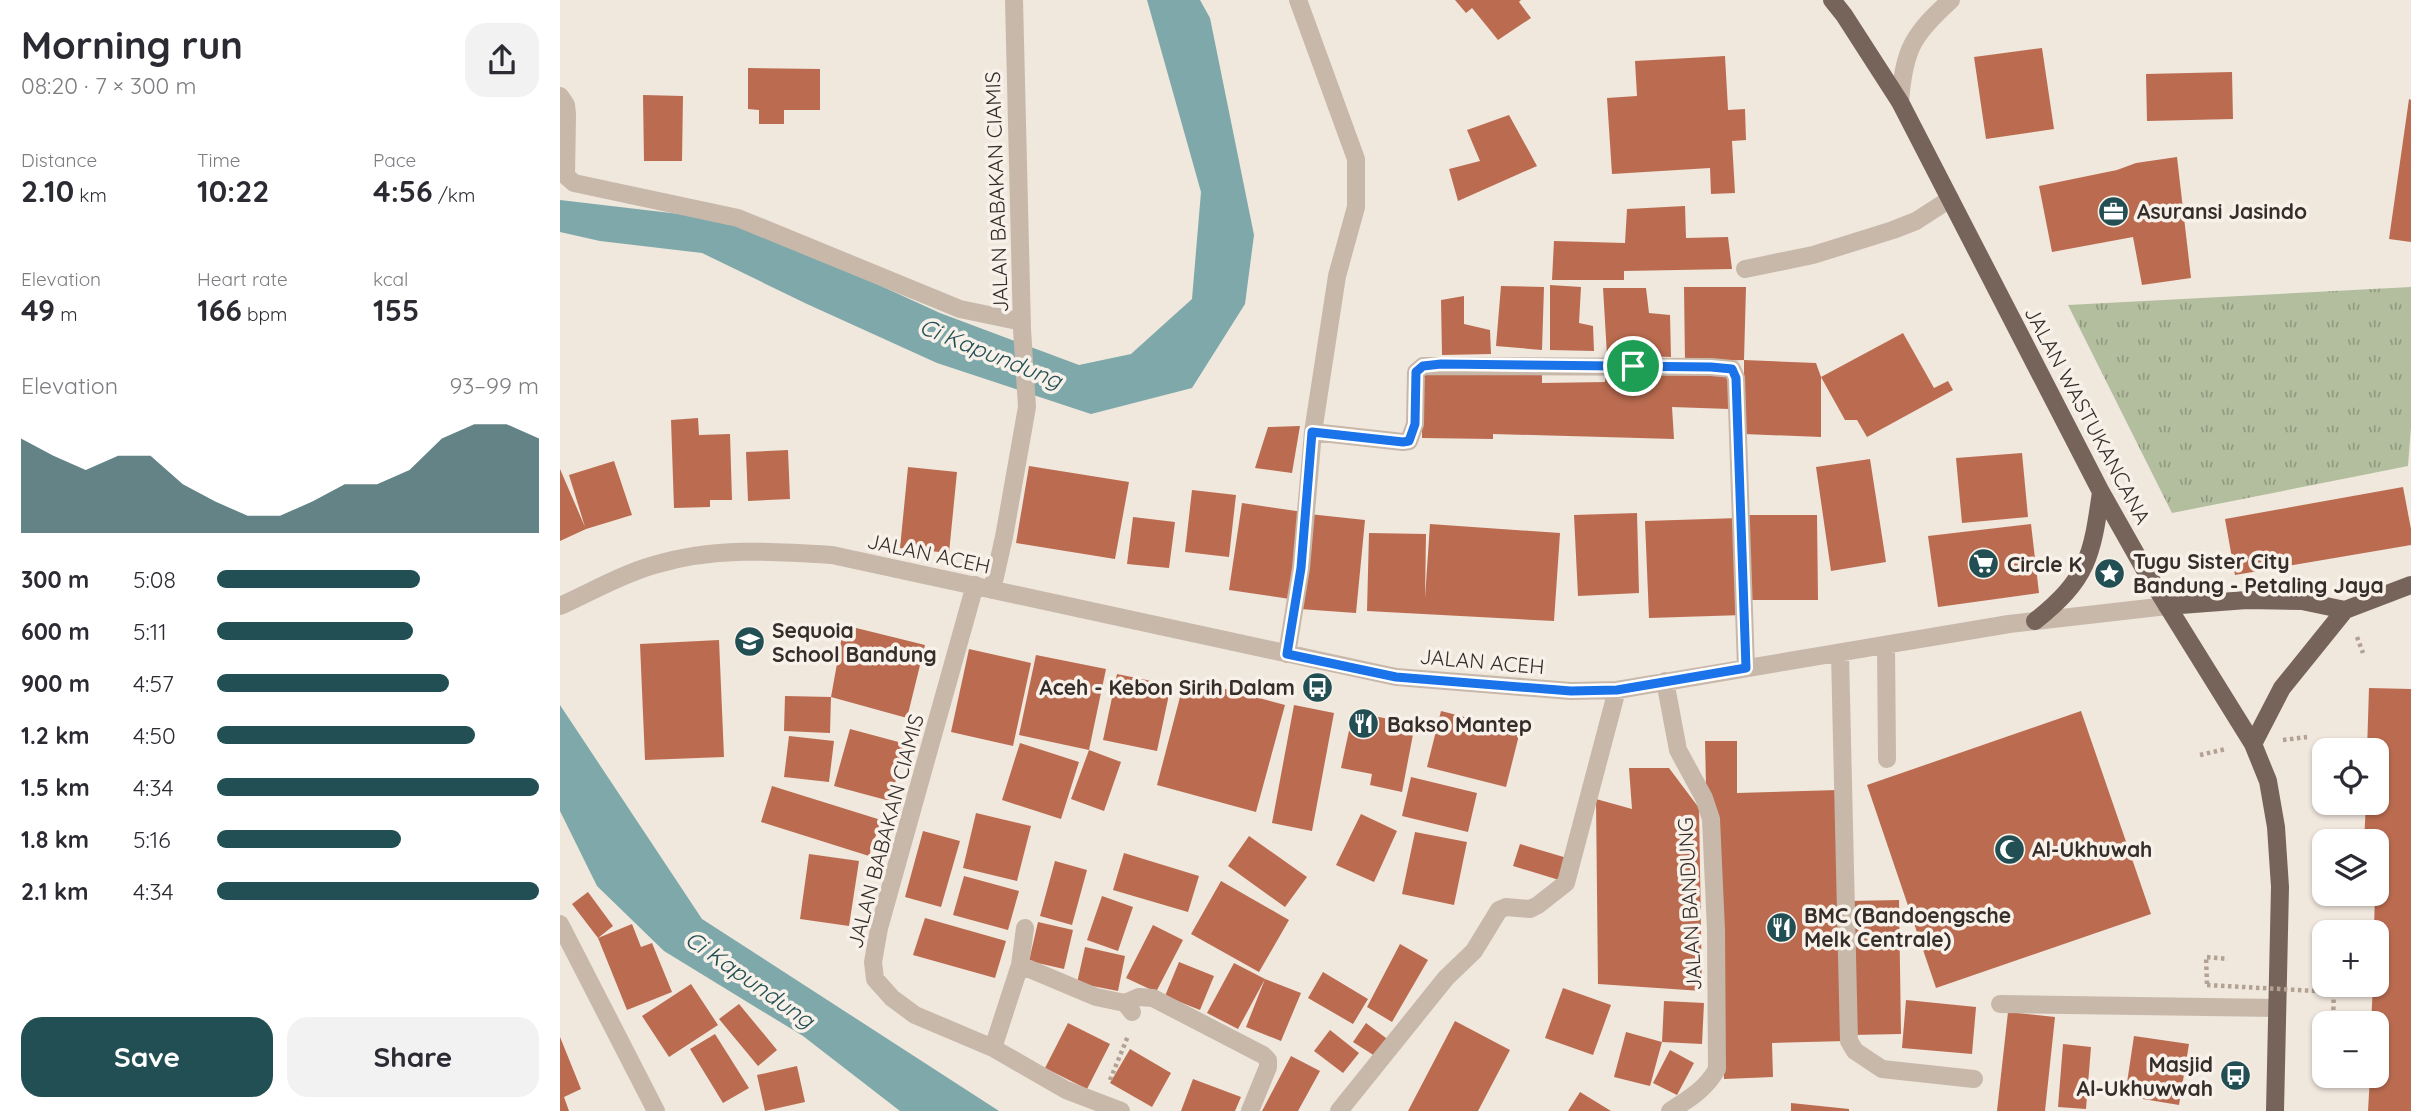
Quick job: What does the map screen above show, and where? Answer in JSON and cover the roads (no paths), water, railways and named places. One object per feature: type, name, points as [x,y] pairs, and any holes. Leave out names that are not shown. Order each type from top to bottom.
[{"type":"main road","name":"JALAN WASTUKANCANA","points":[[1832,0],[1900,102],[2101,492],[2253,744],[2268,781],[2276,827],[2281,936],[2275,1111]]},
{"type":"main road","points":[[2035,621],[2055,605],[2087,564],[2095,538],[2101,492]]},
{"type":"main road","points":[[2253,744],[2282,688],[2346,610],[2411,585]]},
{"type":"main road","name":"JALAN ACEH","points":[[2168,606],[2222,601],[2302,601],[2346,610]]},
{"type":"street","name":"JALAN BABAKAN CIAMIS","points":[[1014,0],[1027,407],[1004,537],[984,587],[878,928],[873,962],[875,979],[891,998],[915,1015],[993,1048],[1066,1090],[1121,1111]]},
{"type":"street","points":[[1287,654],[1301,568],[1312,432],[1337,276],[1356,207],[1356,159],[1298,0]]},
{"type":"street","points":[[1900,102],[1902,71],[1910,45],[1933,16],[1951,0]]},
{"type":"street","points":[[560,96],[566,105],[567,114],[568,180],[589,187],[738,218],[960,309],[1023,325]]},
{"type":"street","points":[[1745,269],[1813,256],[1893,230],[1916,221],[1950,199]]},
{"type":"street","points":[[1312,432],[1409,441],[1415,424],[1416,372],[1423,366],[1732,369],[1736,378],[1740,442],[1746,668]]},
{"type":"street","name":"JALAN ACEH","points":[[560,606],[654,565],[706,554],[756,550],[832,555],[1396,677],[1571,691],[1617,690],[2035,621],[2168,606]]},
{"type":"street","points":[[1886,646],[1887,759]]},
{"type":"street","points":[[1840,654],[1849,1041],[1855,1051],[1882,1069],[1974,1079]]},
{"type":"street","name":"JALAN BANDUNG","points":[[1665,681],[1678,750],[1704,798],[1711,819],[1716,930],[1717,1069],[1710,1082],[1697,1094],[1670,1111]]},
{"type":"street","points":[[1339,1111],[1446,978],[1474,951],[1499,910],[1538,905],[1566,883],[1617,690]]},
{"type":"street","points":[[560,924],[656,1111]]},
{"type":"street","points":[[993,1048],[1020,965],[1025,928]]},
{"type":"street","points":[[1020,965],[1130,1014],[1139,997],[1153,998],[1263,1055],[1268,1060],[1268,1067],[1250,1111]]},
{"type":"street","points":[[2000,1004],[2277,1008]]},
{"type":"water","name":"Ci Kapundung","points":[[1147,0],[1200,0],[1210,18],[1254,235],[1245,304],[1192,388],[1091,414],[937,363],[702,253],[600,241],[560,232],[560,200],[739,221],[940,313],[1079,365],[1131,354],[1192,299],[1201,192]]},
{"type":"water","name":"Ci Kapundung","points":[[560,705],[702,919],[999,1111],[900,1111],[803,1036],[664,951],[597,886],[560,811]]},
{"type":"place","name":"Asuransi Jasindo","points":[[2114,211]]},
{"type":"place","name":"Circle K","points":[[1984,564]]},
{"type":"place","name":"Tugu Sister City Bandung - Petaling Jaya","points":[[2110,573]]},
{"type":"place","name":"Sequoia School Bandung","points":[[749,642]]},
{"type":"place","name":"Aceh - Kebon Sirih Dalam","points":[[1318,687]]},
{"type":"place","name":"Bakso Mantep","points":[[1364,724]]},
{"type":"place","name":"Al-Ukhuwah","points":[[2009,849]]},
{"type":"place","name":"BMC (Bandoengsche Melk Centrale)","points":[[1781,927]]},
{"type":"place","name":"Masjid Al-Ukhuwwah","points":[[2236,1076]]}]
